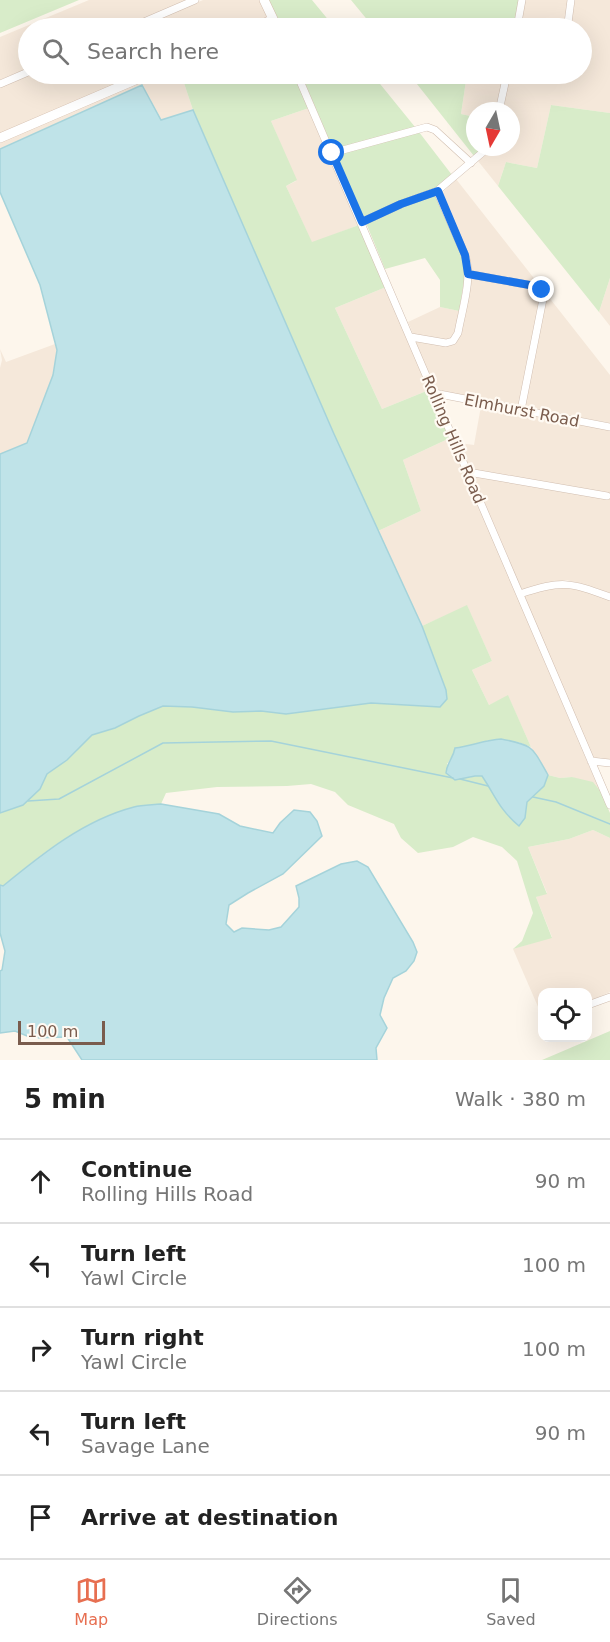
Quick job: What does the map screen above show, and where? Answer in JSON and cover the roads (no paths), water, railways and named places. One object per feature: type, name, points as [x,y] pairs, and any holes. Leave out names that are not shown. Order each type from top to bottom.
[{"type":"street","points":[[153,18],[195,0]]},
{"type":"street","points":[[264,0],[272,18]]},
{"type":"street","points":[[519,18],[522,0]]},
{"type":"street","points":[[569,18],[571,0]]},
{"type":"street","points":[[0,84],[18,76]]},
{"type":"street","points":[[0,138],[126,84]]},
{"type":"street","name":"Rolling Hills Road","points":[[301,84],[610,805]]},
{"type":"street","points":[[501,102],[505,84]]},
{"type":"street","points":[[332,153],[427,127],[435,130],[471,163]]},
{"type":"street","points":[[362,222],[401,204],[438,191],[479,156]]},
{"type":"street","points":[[411,337],[446,343],[453,340],[458,333],[468,274],[465,255],[438,191]]},
{"type":"street","points":[[468,274],[539,287],[544,294],[520,410]]},
{"type":"street","name":"Elmhurst Road","points":[[434,393],[610,427]]},
{"type":"street","points":[[468,472],[607,496]]},
{"type":"street","points":[[520,594],[545,586],[566,584],[610,597]]},
{"type":"street","points":[[591,761],[610,763]]},
{"type":"street","points":[[592,1004],[610,997]]},
{"type":"water","points":[[142,85],[161,120],[193,110],[334,434],[422,626],[446,690],[447,699],[440,707],[371,703],[286,714],[163,706],[115,728],[92,735],[67,760],[47,774],[40,789],[23,805],[0,813],[0,454],[27,443],[53,375],[57,350],[40,285],[0,192],[0,149]]},
{"type":"water","points":[[501,739],[520,743],[531,749],[548,775],[544,786],[527,802],[525,818],[519,826],[502,808],[482,776],[455,780],[446,773],[455,748]]},
{"type":"water","points":[[161,804],[219,814],[240,826],[273,833],[294,810],[310,812],[317,821],[322,836],[283,874],[229,905],[226,924],[234,932],[242,928],[269,930],[281,927],[299,907],[296,886],[341,864],[357,861],[368,867],[417,952],[414,961],[406,971],[393,978],[384,998],[380,1015],[387,1028],[376,1048],[377,1060],[82,1060],[67,1037],[32,1038],[15,1031],[0,1033],[0,971],[5,951],[0,933],[0,885],[3,886],[64,839],[98,820],[134,807]]},
{"type":"waterway","points":[[28,801],[59,799],[163,743],[271,741],[453,778]]},
{"type":"waterway","points":[[460,779],[488,786]]},
{"type":"waterway","points":[[533,797],[556,802],[610,824]]}]
